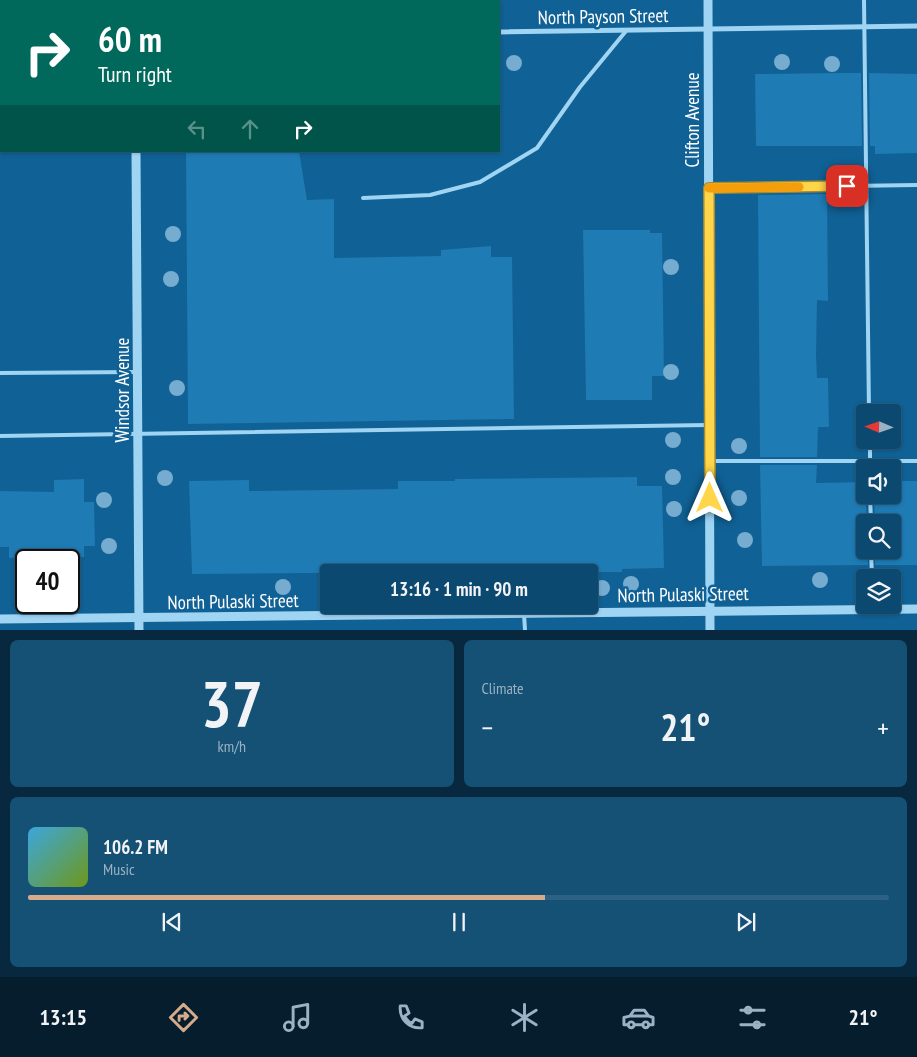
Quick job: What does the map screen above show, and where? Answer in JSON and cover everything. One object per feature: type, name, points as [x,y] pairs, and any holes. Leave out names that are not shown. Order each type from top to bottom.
[{"type":"street","name":"Clifton Avenue","points":[[708,0],[711,462],[710,630]]},
{"type":"street","name":"North Payson Street","points":[[500,32],[917,26]]},
{"type":"street","name":"Windsor Avenue","points":[[136,152],[139,630]]},
{"type":"street","name":"North Pulaski Street","points":[[598,611],[856,607]]},
{"type":"street","name":"North Pulaski Street","points":[[901,608],[917,609]]},
{"type":"street","name":"North Pulaski Street","points":[[0,620],[395,614]]},
{"type":"lane","points":[[864,0],[869,404]]},
{"type":"lane","points":[[363,198],[430,195],[480,182],[537,148],[580,87],[626,31]]},
{"type":"lane","points":[[709,188],[917,186]]},
{"type":"lane","points":[[0,373],[138,372]]},
{"type":"lane","points":[[0,436],[710,425]]},
{"type":"lane","points":[[901,461],[917,461]]},
{"type":"lane","points":[[711,462],[856,462]]},
{"type":"lane","points":[[524,614],[524,630]]},
{"type":"building","points":[[861,73],[862,146],[756,146],[755,74]]},
{"type":"building","points":[[869,73],[917,74],[917,153],[875,154],[875,146],[870,146]]},
{"type":"building","points":[[186,152],[299,152],[307,200],[334,199],[334,258],[441,256],[441,250],[491,246],[491,257],[512,257],[514,419],[188,424]]},
{"type":"building","points":[[827,194],[828,301],[817,300],[816,355],[817,378],[828,378],[829,427],[818,427],[817,457],[760,457],[758,195]]},
{"type":"building","points":[[583,230],[650,230],[650,233],[662,233],[664,376],[652,376],[652,400],[586,400]]},
{"type":"building","points":[[760,465],[817,465],[816,483],[856,482],[856,504],[866,504],[867,514],[856,514],[856,559],[868,559],[868,565],[762,566]]},
{"type":"building","points":[[637,477],[637,486],[662,486],[664,568],[622,569],[622,572],[598,572],[598,564],[320,564],[320,573],[192,574],[189,481],[249,480],[249,491],[398,489],[398,481],[455,481],[455,479]]},
{"type":"building","points":[[84,479],[84,502],[94,502],[95,546],[84,546],[84,557],[80,557],[80,549],[15,549],[15,558],[9,558],[9,547],[0,547],[0,491],[54,492],[54,480]]},
{"type":"building","points":[[901,481],[917,481],[917,565],[875,565],[875,559],[901,559],[901,514],[875,514],[874,504],[901,504]]},
{"type":"slow traffic","points":[[709,188],[799,187]]},
{"type":"route","points":[[710,498],[709,188],[847,186]]}]
